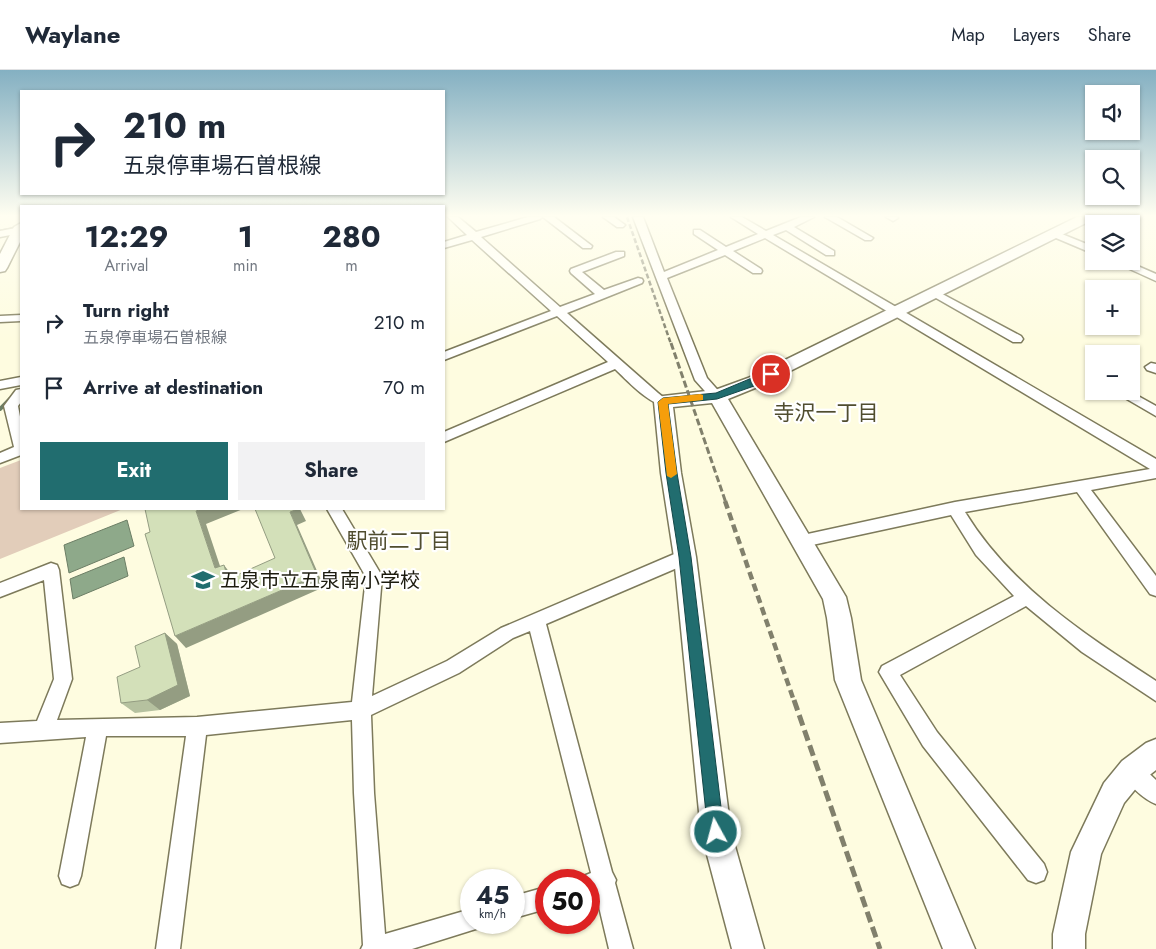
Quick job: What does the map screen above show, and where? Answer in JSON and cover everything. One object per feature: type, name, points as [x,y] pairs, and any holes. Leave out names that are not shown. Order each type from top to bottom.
[{"type":"main road","points":[[748,949],[716,832],[685,557],[671,473],[663,402],[717,396],[754,382],[1002,258]]},
{"type":"main road","points":[[717,396],[834,597],[841,620],[842,655],[848,680],[959,949]]},
{"type":"main road","points":[[1069,949],[1069,934],[1086,852],[1114,793],[1132,771],[1156,753]]},
{"type":"street","points":[[500,258],[653,396],[663,402]]},
{"type":"street","points":[[602,295],[575,271],[609,258]]},
{"type":"street","points":[[653,258],[700,380],[717,396]]},
{"type":"street","points":[[660,277],[706,258]]},
{"type":"street","points":[[737,258],[756,271]]},
{"type":"street","points":[[806,258],[1156,466]]},
{"type":"street","points":[[1138,270],[1156,278]]},
{"type":"street","points":[[445,356],[638,281]]},
{"type":"street","points":[[933,292],[1017,339]]},
{"type":"street","points":[[0,319],[20,318]]},
{"type":"street","points":[[445,437],[617,363]]},
{"type":"street","points":[[0,386],[20,384]]},
{"type":"street","points":[[20,384],[6,407],[20,447]]},
{"type":"street","points":[[1135,400],[1156,412]]},
{"type":"street","points":[[0,458],[20,450]]},
{"type":"street","points":[[803,542],[955,508],[1156,473]]},
{"type":"street","points":[[1081,487],[1156,589]]},
{"type":"street","points":[[955,508],[985,555],[1026,598],[1098,653],[1156,692]]},
{"type":"street","points":[[335,510],[374,576],[361,710],[364,793],[374,949],[460,923]]},
{"type":"street","points":[[0,733],[98,726],[197,726],[361,710],[452,667],[507,632],[685,557]]},
{"type":"street","points":[[0,590],[51,570],[63,679],[44,729]]},
{"type":"street","points":[[1026,598],[888,672],[930,739],[1036,872]]},
{"type":"street","points":[[536,620],[594,869]]},
{"type":"street","points":[[70,876],[98,726]]},
{"type":"street","points":[[168,949],[197,726]]},
{"type":"street","points":[[1132,771],[1156,794]]},
{"type":"street","points":[[600,891],[621,949]]},
{"type":"shaded area","points":[[20,460],[20,510],[121,510],[0,559],[0,468]]},
{"type":"shaded area","points":[[127,520],[134,546],[69,573],[64,545]]},
{"type":"shaded area","points":[[124,557],[128,576],[73,599],[70,579]]},
{"type":"building","points":[[145,510],[199,510],[196,511],[215,568],[224,565],[228,579],[275,558],[255,510],[295,510],[290,512],[317,575],[175,636],[145,534],[150,532]]},
{"type":"building","points":[[165,633],[178,685],[147,700],[121,703],[117,677],[140,667],[135,646]]},
{"type":"waterway","points":[[0,409],[10,399]]},
{"type":"railway","points":[[641,258],[671,344]]},
{"type":"railway","points":[[671,343],[726,503]]},
{"type":"railway","points":[[725,501],[794,701]]},
{"type":"railway","points":[[794,700],[880,949]]},
{"type":"slow traffic","points":[[671,474],[663,402],[700,398]]},
{"type":"place","name":"五泉市立五泉南小学校","points":[[203,580]]},
{"type":"district","name":"寺沢一丁目","points":[[826,413]]},
{"type":"district","name":"駅前二丁目","points":[[399,541]]},
{"type":"route","points":[[716,832],[685,557],[671,473],[663,402],[717,396],[771,374]]}]
